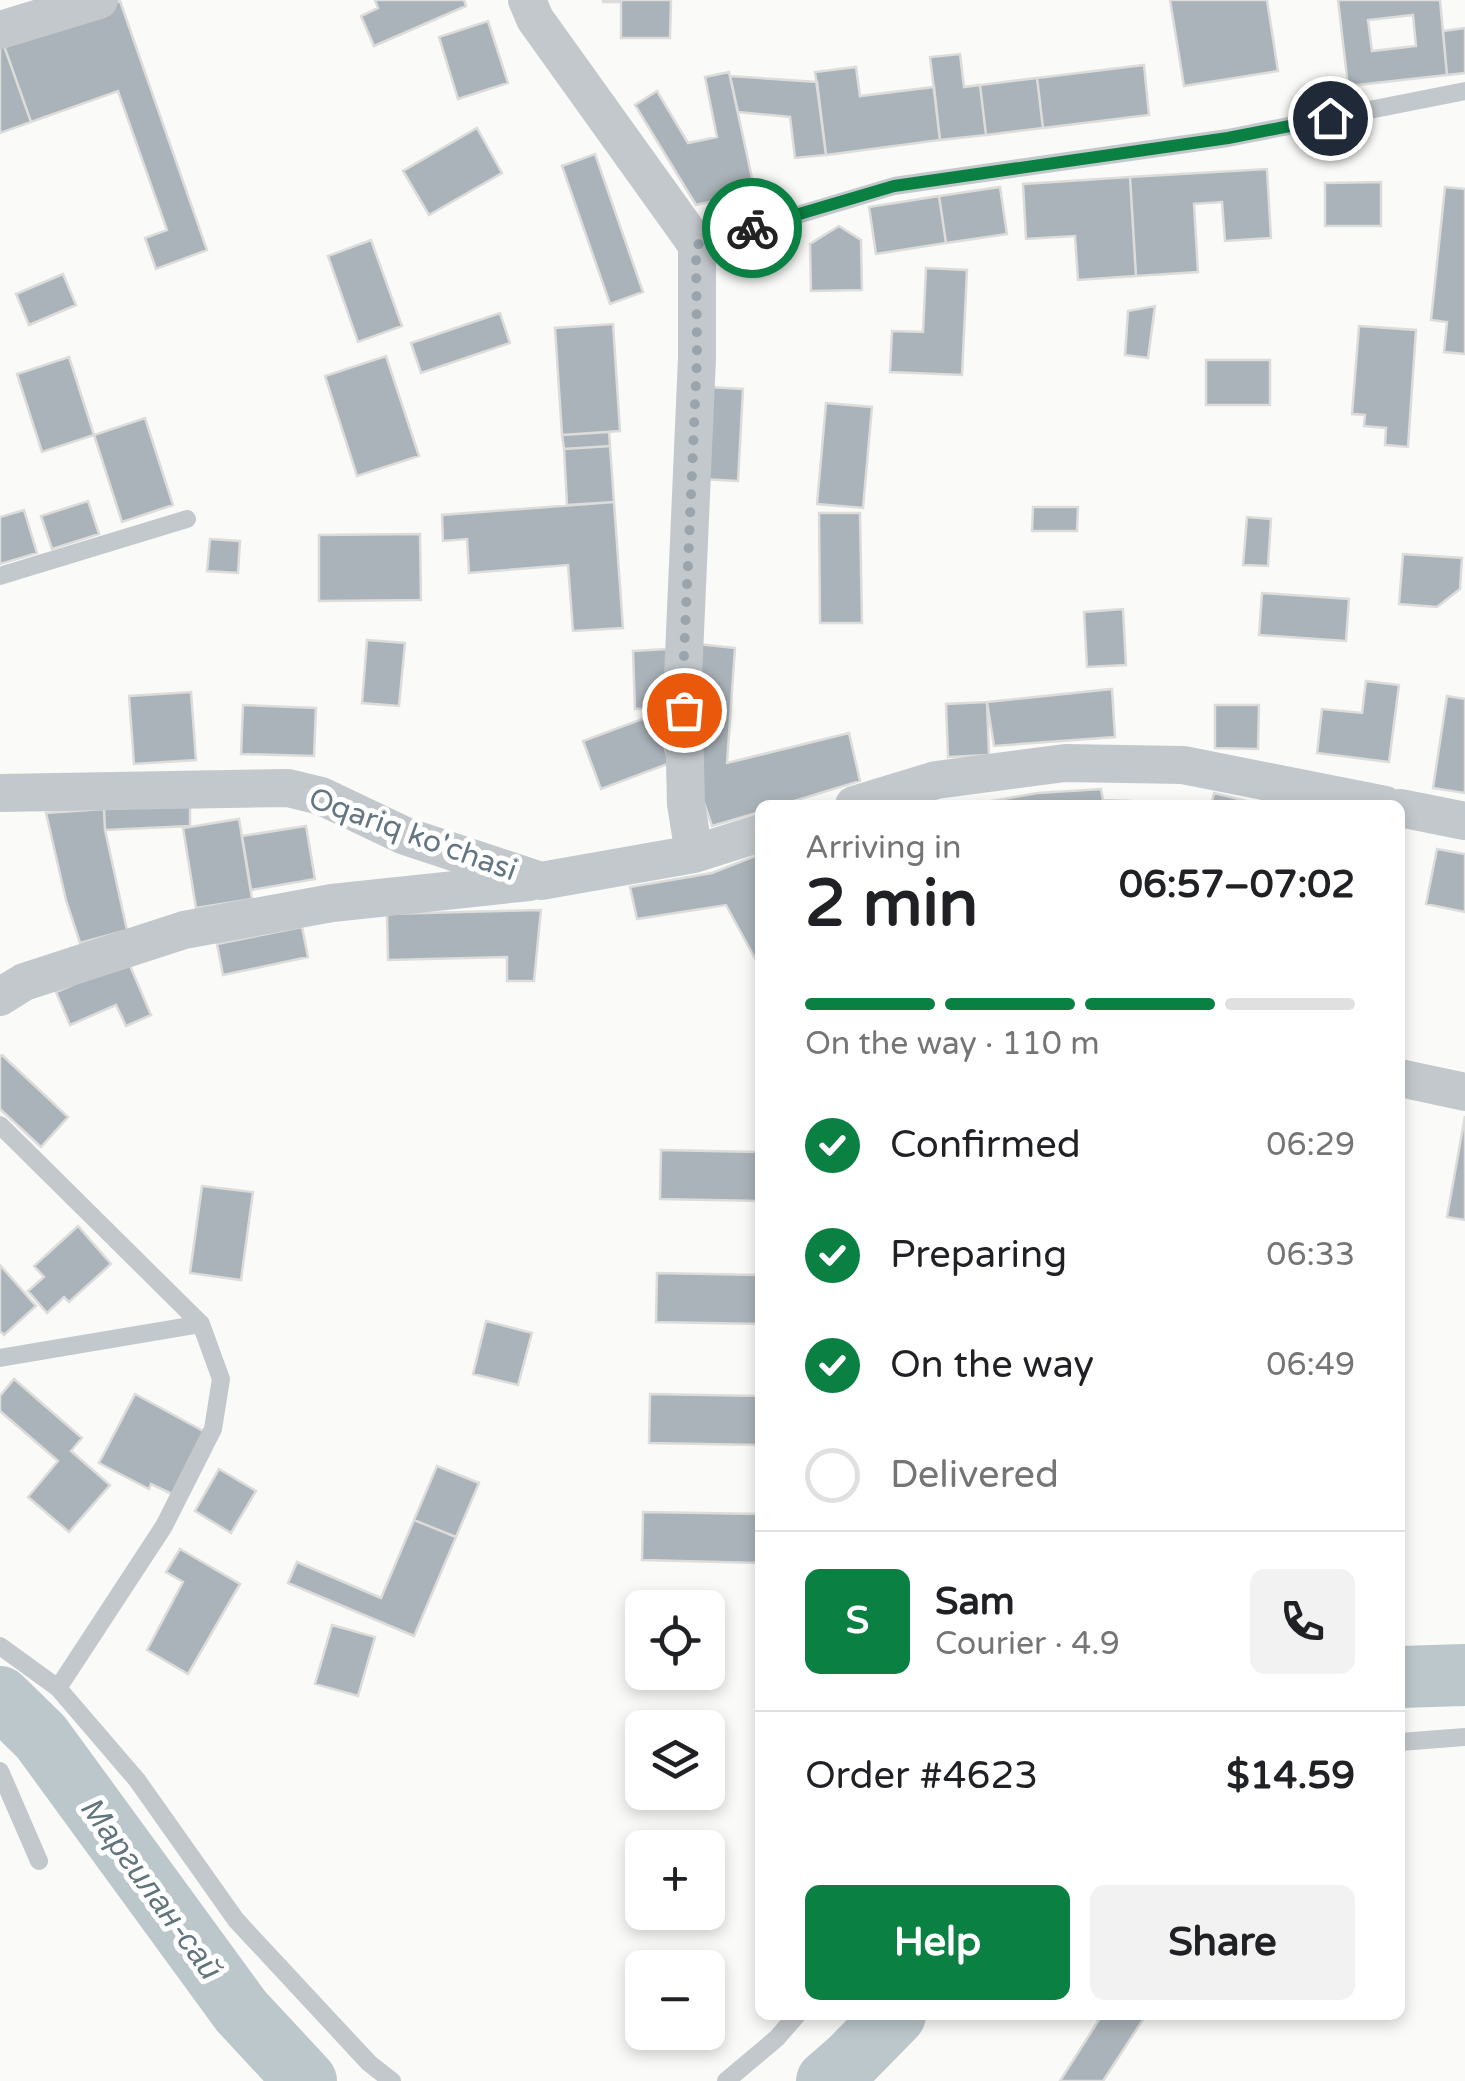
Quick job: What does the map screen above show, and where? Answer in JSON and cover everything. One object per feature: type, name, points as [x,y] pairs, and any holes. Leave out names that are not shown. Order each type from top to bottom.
[{"type":"street","points":[[0,30],[99,0]]},
{"type":"street","points":[[527,0],[535,18],[696,245],[697,358],[683,678],[686,804],[694,854]]},
{"type":"street","points":[[870,800],[936,780],[1065,763],[1183,765],[1304,797],[1334,800]]},
{"type":"street","name":"Oqariq ko'chasi","points":[[0,793],[288,788],[321,796],[406,836],[542,881],[694,854],[755,835]]},
{"type":"street","points":[[1405,809],[1465,821]]},
{"type":"street","points":[[0,997],[24,982],[184,930],[332,904],[542,881]]},
{"type":"street","points":[[1405,1079],[1465,1092]]},
{"type":"lane","points":[[696,245],[894,186],[1228,138],[1465,91]]},
{"type":"lane","points":[[0,576],[187,519]]},
{"type":"lane","points":[[0,1125],[201,1324],[221,1379],[213,1429],[164,1526],[58,1688]]},
{"type":"lane","points":[[0,1358],[201,1324]]},
{"type":"lane","points":[[0,1646],[58,1688],[137,1780],[236,1920],[369,2062],[392,2081]]},
{"type":"lane","points":[[1405,1742],[1465,1737]]},
{"type":"lane","points":[[0,1770],[38,1861]]},
{"type":"lane","points":[[726,2081],[793,2020]]},
{"type":"building","points":[[375,0],[464,0],[466,6],[374,46],[361,16],[378,8]]},
{"type":"building","points":[[603,0],[671,0],[670,38],[621,38],[621,2]]},
{"type":"building","points":[[1170,0],[1267,0],[1278,71],[1184,86]]},
{"type":"building","points":[[1338,0],[1440,0],[1447,75],[1348,86]],"holes":[[[1413,15],[1416,46],[1372,51],[1368,20]]]},
{"type":"building","points":[[120,1],[207,250],[156,269],[145,238],[167,230],[118,91],[31,122],[3,43]]},
{"type":"building","points":[[488,21],[508,83],[458,99],[439,37]]},
{"type":"building","points":[[1465,28],[1465,73],[1447,75],[1443,31]]},
{"type":"building","points":[[3,43],[31,122],[0,133],[0,44]]},
{"type":"building","points":[[960,54],[964,87],[980,85],[986,135],[940,140],[930,57]]},
{"type":"building","points":[[1144,65],[1149,115],[1043,128],[1037,78]]},
{"type":"building","points":[[856,67],[860,96],[934,87],[940,140],[826,155],[815,72]]},
{"type":"building","points":[[729,72],[755,192],[696,205],[635,105],[657,91],[688,143],[717,137],[705,77]]},
{"type":"building","points":[[730,76],[817,82],[826,155],[795,158],[790,117],[738,112]]},
{"type":"building","points":[[1037,78],[1043,128],[986,135],[980,85]]},
{"type":"building","points":[[477,128],[502,173],[429,215],[403,171]]},
{"type":"building","points":[[595,154],[643,292],[610,304],[562,166]]},
{"type":"building","points":[[1267,169],[1271,238],[1225,241],[1222,202],[1194,204],[1198,272],[1136,276],[1130,177]]},
{"type":"building","points":[[1130,177],[1136,276],[1078,280],[1075,236],[1026,239],[1023,184]]},
{"type":"building","points":[[1381,182],[1381,226],[1325,226],[1325,183]]},
{"type":"building","points":[[1000,187],[1007,234],[946,243],[939,196]]},
{"type":"building","points":[[1445,187],[1465,189],[1465,354],[1444,352],[1447,322],[1431,320]]},
{"type":"building","points":[[939,196],[946,243],[876,254],[869,207]]},
{"type":"building","points":[[839,226],[861,240],[862,290],[811,291],[810,244]]},
{"type":"building","points":[[371,240],[402,326],[358,342],[328,256]]},
{"type":"building","points":[[926,268],[967,270],[962,375],[890,372],[892,331],[923,332]]},
{"type":"building","points":[[63,274],[76,305],[29,325],[16,294]]},
{"type":"building","points":[[1155,306],[1148,358],[1125,355],[1128,311]]},
{"type":"building","points":[[500,313],[510,343],[421,373],[411,343]]},
{"type":"building","points":[[613,324],[620,431],[562,435],[555,328]]},
{"type":"building","points":[[1359,326],[1416,330],[1408,447],[1385,445],[1386,428],[1364,426],[1365,415],[1352,414]]},
{"type":"building","points":[[386,356],[419,456],[357,476],[325,376]]},
{"type":"building","points":[[69,357],[94,435],[42,452],[17,374]]},
{"type":"building","points":[[1206,360],[1270,360],[1270,405],[1206,405]]},
{"type":"building","points":[[708,387],[743,389],[738,481],[702,479]]},
{"type":"building","points":[[826,403],[872,407],[863,508],[817,504]]},
{"type":"building","points":[[145,418],[173,505],[122,522],[94,435]]},
{"type":"building","points":[[609,432],[610,446],[564,449],[562,435]]},
{"type":"building","points":[[610,446],[614,502],[567,505],[564,449]]},
{"type":"building","points":[[88,501],[99,534],[52,549],[41,516]]},
{"type":"building","points":[[614,502],[623,628],[573,631],[568,565],[469,573],[467,539],[443,541],[442,515]]},
{"type":"building","points":[[1033,507],[1078,507],[1077,531],[1032,531]]},
{"type":"building","points":[[24,510],[37,553],[0,564],[0,517]]},
{"type":"building","points":[[819,513],[860,513],[862,623],[820,623]]},
{"type":"building","points":[[1247,517],[1271,519],[1268,566],[1243,565]]},
{"type":"building","points":[[420,534],[421,600],[319,601],[319,535]]},
{"type":"building","points":[[210,539],[240,541],[238,573],[207,571]]},
{"type":"building","points":[[1403,554],[1462,558],[1460,589],[1437,607],[1399,604]]},
{"type":"building","points":[[1262,593],[1349,599],[1346,641],[1259,635]]},
{"type":"building","points":[[1123,609],[1126,665],[1087,667],[1084,612]]},
{"type":"building","points":[[367,640],[405,643],[399,706],[362,703]]},
{"type":"building","points":[[698,644],[735,648],[727,763],[849,733],[860,781],[797,800],[755,800],[755,813],[712,826],[695,777]]},
{"type":"building","points":[[668,649],[670,708],[635,709],[633,651]]},
{"type":"building","points":[[1366,681],[1399,685],[1389,762],[1317,753],[1322,709],[1362,713]]},
{"type":"building","points":[[1112,689],[1115,737],[994,746],[987,702]]},
{"type":"building","points":[[191,692],[196,760],[134,764],[129,696]]},
{"type":"building","points":[[1447,696],[1465,699],[1465,793],[1433,788]]},
{"type":"building","points":[[987,702],[989,755],[948,757],[946,704]]},
{"type":"building","points":[[243,705],[316,708],[314,756],[241,754]]},
{"type":"building","points":[[1215,705],[1259,705],[1258,749],[1215,748]]},
{"type":"building","points":[[653,715],[670,763],[601,789],[583,741]]},
{"type":"building","points":[[1101,789],[1103,800],[997,800]]},
{"type":"building","points":[[1214,793],[1243,800],[1212,800]]},
{"type":"building","points":[[190,805],[190,826],[105,830],[104,809]]},
{"type":"building","points":[[104,809],[127,930],[80,943],[46,813]]},
{"type":"building","points":[[239,819],[252,899],[196,908],[183,828]]},
{"type":"building","points":[[306,826],[315,879],[251,890],[242,836]]},
{"type":"building","points":[[1437,849],[1465,854],[1465,912],[1426,904]]},
{"type":"building","points":[[755,856],[755,958],[726,905],[637,919],[630,887],[712,873]]},
{"type":"building","points":[[541,910],[534,981],[507,981],[507,957],[388,960],[387,914]]},
{"type":"building","points":[[302,927],[308,957],[223,975],[217,944]]},
{"type":"building","points":[[128,961],[151,1015],[126,1026],[116,1005],[70,1025],[56,992]]},
{"type":"building","points":[[2,1055],[68,1117],[41,1147],[0,1109]]},
{"type":"building","points":[[1465,1116],[1465,1220],[1447,1217]]},
{"type":"building","points":[[661,1150],[755,1152],[755,1201],[660,1199]]},
{"type":"building","points":[[202,1186],[253,1192],[241,1280],[190,1273]]},
{"type":"building","points":[[78,1226],[111,1264],[69,1302],[64,1297],[47,1313],[28,1291],[44,1277],[34,1266]]},
{"type":"building","points":[[0,1265],[36,1306],[4,1335],[0,1331]]},
{"type":"building","points":[[657,1273],[755,1275],[755,1324],[656,1322]]},
{"type":"building","points":[[486,1321],[532,1333],[518,1385],[473,1374]]},
{"type":"building","points":[[14,1379],[82,1438],[71,1451],[110,1485],[69,1532],[28,1497],[58,1461],[0,1411],[0,1396]]},
{"type":"building","points":[[135,1394],[205,1432],[172,1494],[151,1484],[149,1489],[99,1463]]},
{"type":"building","points":[[650,1394],[755,1396],[755,1445],[649,1443]]},
{"type":"building","points":[[437,1466],[479,1483],[456,1537],[414,1520]]},
{"type":"building","points":[[219,1469],[256,1491],[231,1533],[195,1511]]},
{"type":"building","points":[[643,1512],[755,1514],[755,1563],[642,1560]]},
{"type":"building","points":[[414,1520],[456,1537],[414,1636],[288,1583],[297,1562],[381,1598]]},
{"type":"building","points":[[180,1549],[240,1584],[188,1674],[147,1650],[183,1582],[166,1572]]},
{"type":"building","points":[[332,1625],[375,1637],[358,1696],[315,1684]]},
{"type":"building","points":[[1099,2020],[1143,2020],[1103,2081],[1060,2081]]},
{"type":"waterway","name":"Маргилан-сай","points":[[1405,1677],[1465,1675]]},
{"type":"waterway","name":"Маргилан-сай","points":[[0,1697],[41,1737],[241,2011],[306,2081]]},
{"type":"waterway","name":"Маргилан-сай","points":[[827,2081],[890,2020]]},
{"type":"way so far","points":[[684,710],[697,358],[696,245],[752,228]]},
{"type":"route","points":[[752,228],[894,186],[1228,138],[1330,118]]}]
